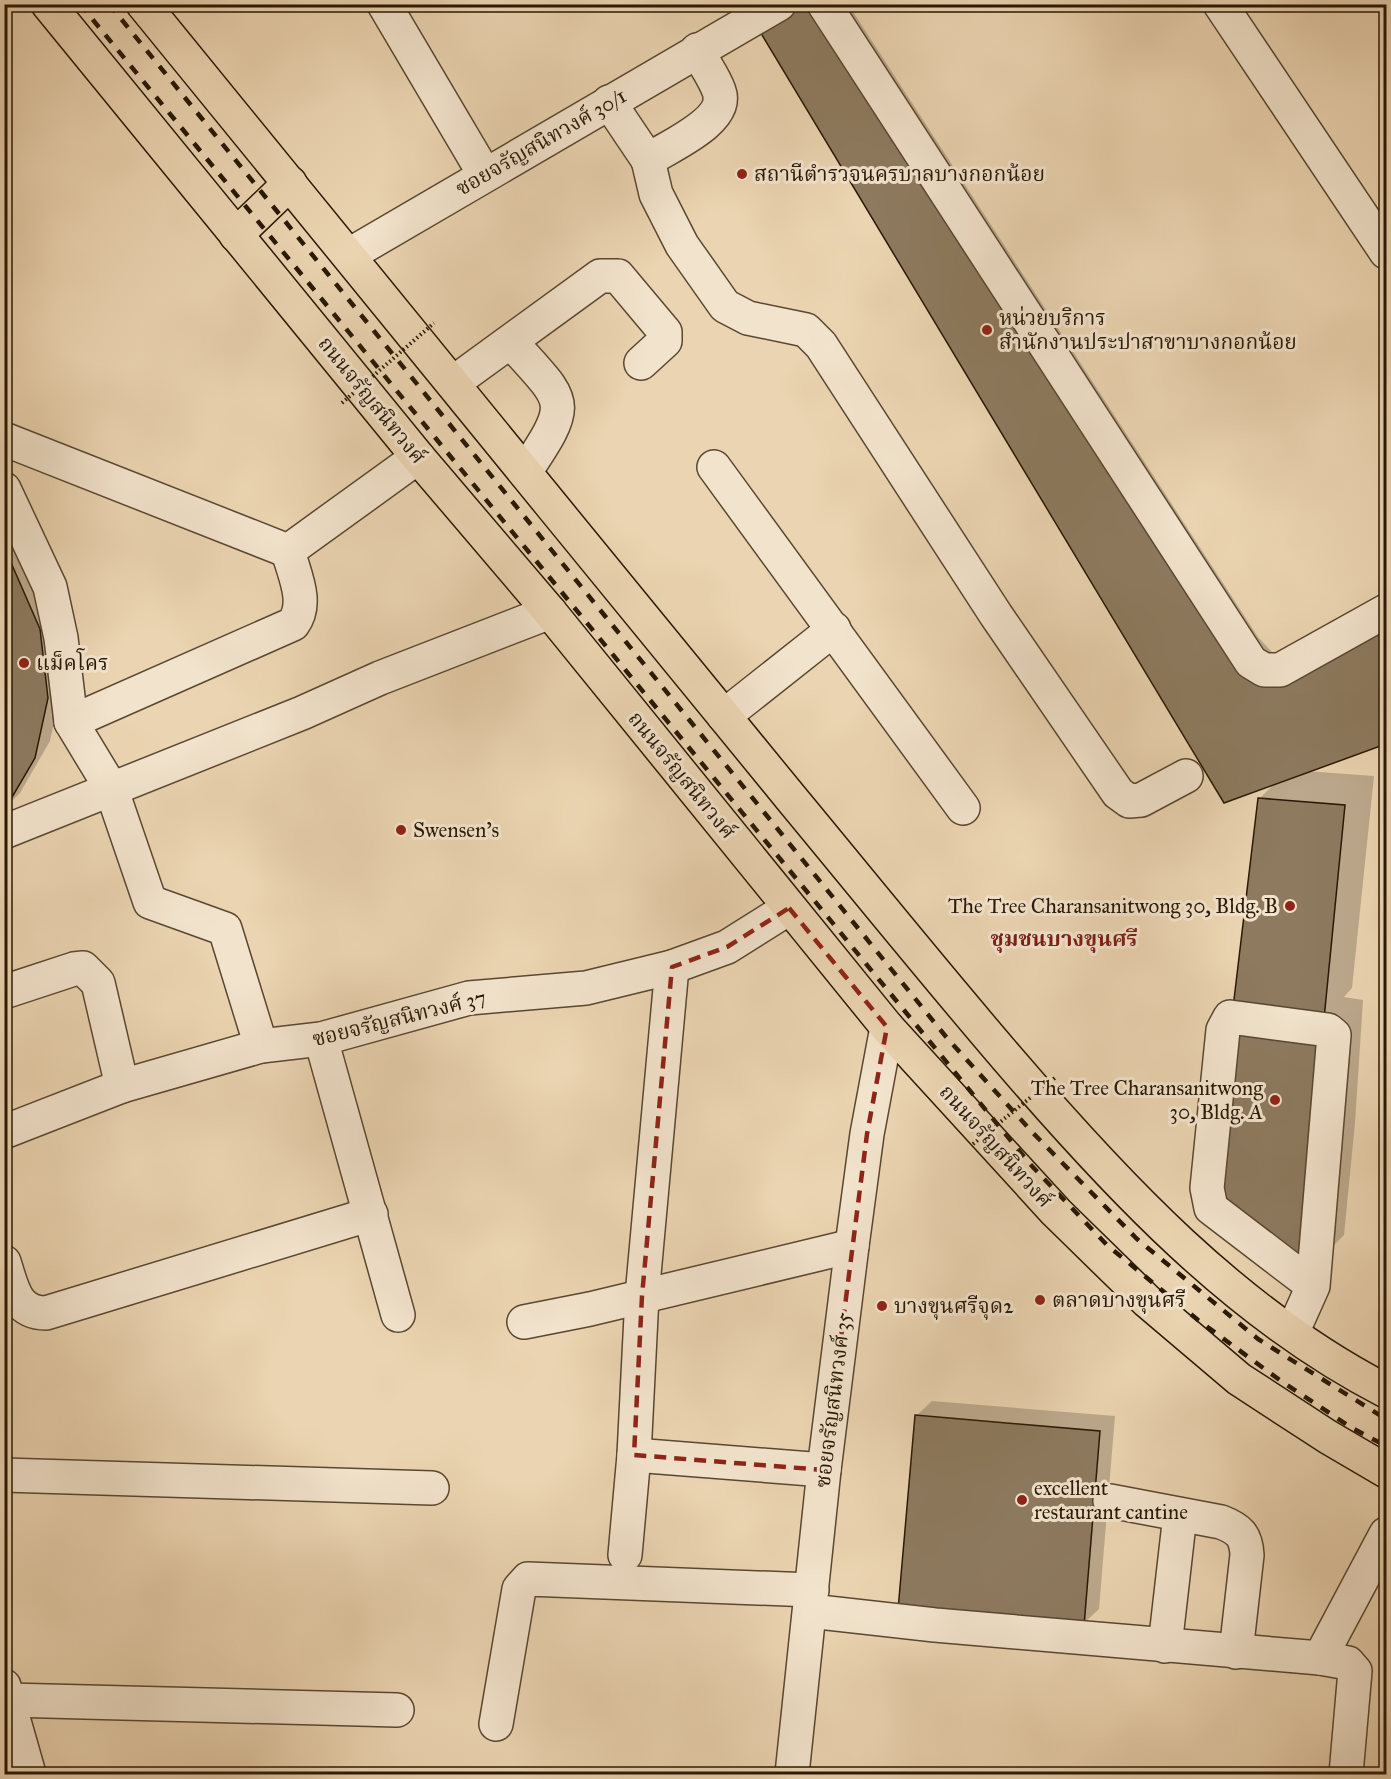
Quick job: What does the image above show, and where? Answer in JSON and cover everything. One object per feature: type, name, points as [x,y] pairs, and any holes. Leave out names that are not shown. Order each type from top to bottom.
[{"type":"main road","name":"ถนนจรัญสนิทวงศ์","points":[[48,4],[418,457],[550,612],[887,1027],[1056,1212],[1147,1301],[1239,1379],[1328,1437],[1386,1471]]},
{"type":"main road","points":[[143,4],[724,717],[976,1022],[1100,1162],[1171,1233],[1233,1288],[1292,1333],[1386,1390]]},
{"type":"main road","points":[[236,235],[290,183]]},
{"type":"street","points":[[384,4],[485,175]]},
{"type":"street","name":"ซอยจรัญสนิทวงศ์ 30/1","points":[[349,255],[779,4]]},
{"type":"street","points":[[824,4],[1251,662],[1264,670],[1280,670],[1386,611]]},
{"type":"street","points":[[1220,4],[1386,252]]},
{"type":"street","points":[[648,160],[713,119],[721,108],[720,93],[697,50]]},
{"type":"street","points":[[609,102],[648,160],[656,194],[682,245],[725,306],[748,318],[806,330],[821,345],[996,615],[1118,793],[1129,801],[1141,800],[1186,776]]},
{"type":"street","points":[[453,383],[600,276],[618,276],[665,333],[665,341],[641,363]]},
{"type":"street","points":[[511,342],[555,392],[559,412],[553,431],[525,472]]},
{"type":"street","points":[[4,439],[288,551]]},
{"type":"street","points":[[288,551],[418,457]]},
{"type":"street","points":[[714,467],[963,808]]},
{"type":"street","points":[[4,489],[50,587],[59,624],[71,723],[111,788],[150,902],[225,929],[261,1046]]},
{"type":"street","points":[[71,723],[293,624],[299,612],[301,594],[288,551]]},
{"type":"street","points":[[4,832],[302,713],[380,678],[550,612]]},
{"type":"street","points":[[724,717],[834,629]]},
{"type":"street","name":"ซอยจรัญสนิทวงศ์ 37","points":[[4,1132],[122,1086],[261,1046],[321,1039],[469,998],[586,988],[672,967],[727,947],[789,908]]},
{"type":"street","points":[[625,1555],[634,1455],[642,1296],[672,967]]},
{"type":"street","points":[[4,992],[74,969],[83,968],[91,974],[98,983],[122,1086]]},
{"type":"street","points":[[1292,1333],[1313,1286],[1334,1035],[1328,1030],[1230,1017],[1223,1030],[1208,1199],[1211,1208],[1226,1221],[1313,1286]]},
{"type":"street","name":"ซอยจรัญสนิทวงศ์ 35","points":[[792,1774],[824,1470],[852,1246],[867,1134],[887,1027]]},
{"type":"street","points":[[321,1039],[398,1315]]},
{"type":"street","points":[[4,1262],[19,1303],[35,1313],[46,1313],[371,1214]]},
{"type":"street","points":[[524,1322],[852,1246]]},
{"type":"street","points":[[634,1455],[824,1470]]},
{"type":"street","points":[[4,1475],[432,1488]]},
{"type":"street","points":[[1110,1501],[1221,1522],[1238,1529],[1246,1541],[1236,1652]]},
{"type":"street","points":[[1165,1646],[1180,1515]]},
{"type":"street","points":[[1320,1658],[1386,1534]]},
{"type":"street","points":[[496,1725],[519,1589],[528,1579],[811,1600],[1165,1646],[1320,1658],[1348,1663],[1355,1671],[1356,1685],[1346,1774]]},
{"type":"street","points":[[29,1774],[6,1693],[397,1710]]},
{"type":"path","points":[[342,403],[434,323]]},
{"type":"path","points":[[973,1144],[1056,1077]]},
{"type":"highlighted area","points":[[789,908],[887,1027],[867,1134],[824,1470],[634,1455],[642,1296],[672,967],[727,947]]},
{"type":"building","name":"หน่วยบริการ สำนักงานประปาสาขาบางกอกน้อย","points":[[778,4],[824,4],[1257,667],[1386,611],[1386,744],[1224,803],[753,20]]},
{"type":"building","name":"แม็คโคร","points":[[4,555],[12,565],[40,629],[48,698],[35,758],[4,811]]},
{"type":"building","name":"The Tree Charansanitwong 30, Bldg. B","points":[[1258,798],[1345,805],[1324,1019],[1233,1008]]},
{"type":"building","name":"The Tree Charansanitwong 30, Bldg. A","points":[[1238,1025],[1325,1038],[1306,1275],[1215,1201]]},
{"type":"building","points":[[915,1415],[1100,1431],[1084,1626],[898,1610]]},
{"type":"railway","points":[[80,4],[1030,1164],[1107,1245],[1198,1320],[1281,1381],[1352,1428],[1386,1446]]},
{"type":"railway","points":[[109,4],[947,1038],[1033,1133],[1137,1239],[1258,1339],[1386,1419]]},
{"type":"place","name":"สถานีตำรวจนครบาลบางกอกน้อย","points":[[742,174]]},
{"type":"place","name":"หน่วยบริการ สำนักงานประปาสาขาบางกอกน้อย","points":[[987,330]]},
{"type":"place","name":"แม็คโคร","points":[[24,663]]},
{"type":"place","name":"Swensen's","points":[[401,830]]},
{"type":"place","name":"The Tree Charansanitwong 30, Bldg. B","points":[[1290,906]]},
{"type":"place","name":"The Tree Charansanitwong 30, Bldg. A","points":[[1275,1100]]},
{"type":"place","name":"ตลาดบางขุนศรี","points":[[1040,1300]]},
{"type":"place","name":"บางขุนศรีจุด2","points":[[882,1306]]},
{"type":"place","name":"excellent restaurant cantine","points":[[1022,1500]]},
{"type":"district","name":"ชุมชนบางขุนศรี","points":[[1064,938]]}]
